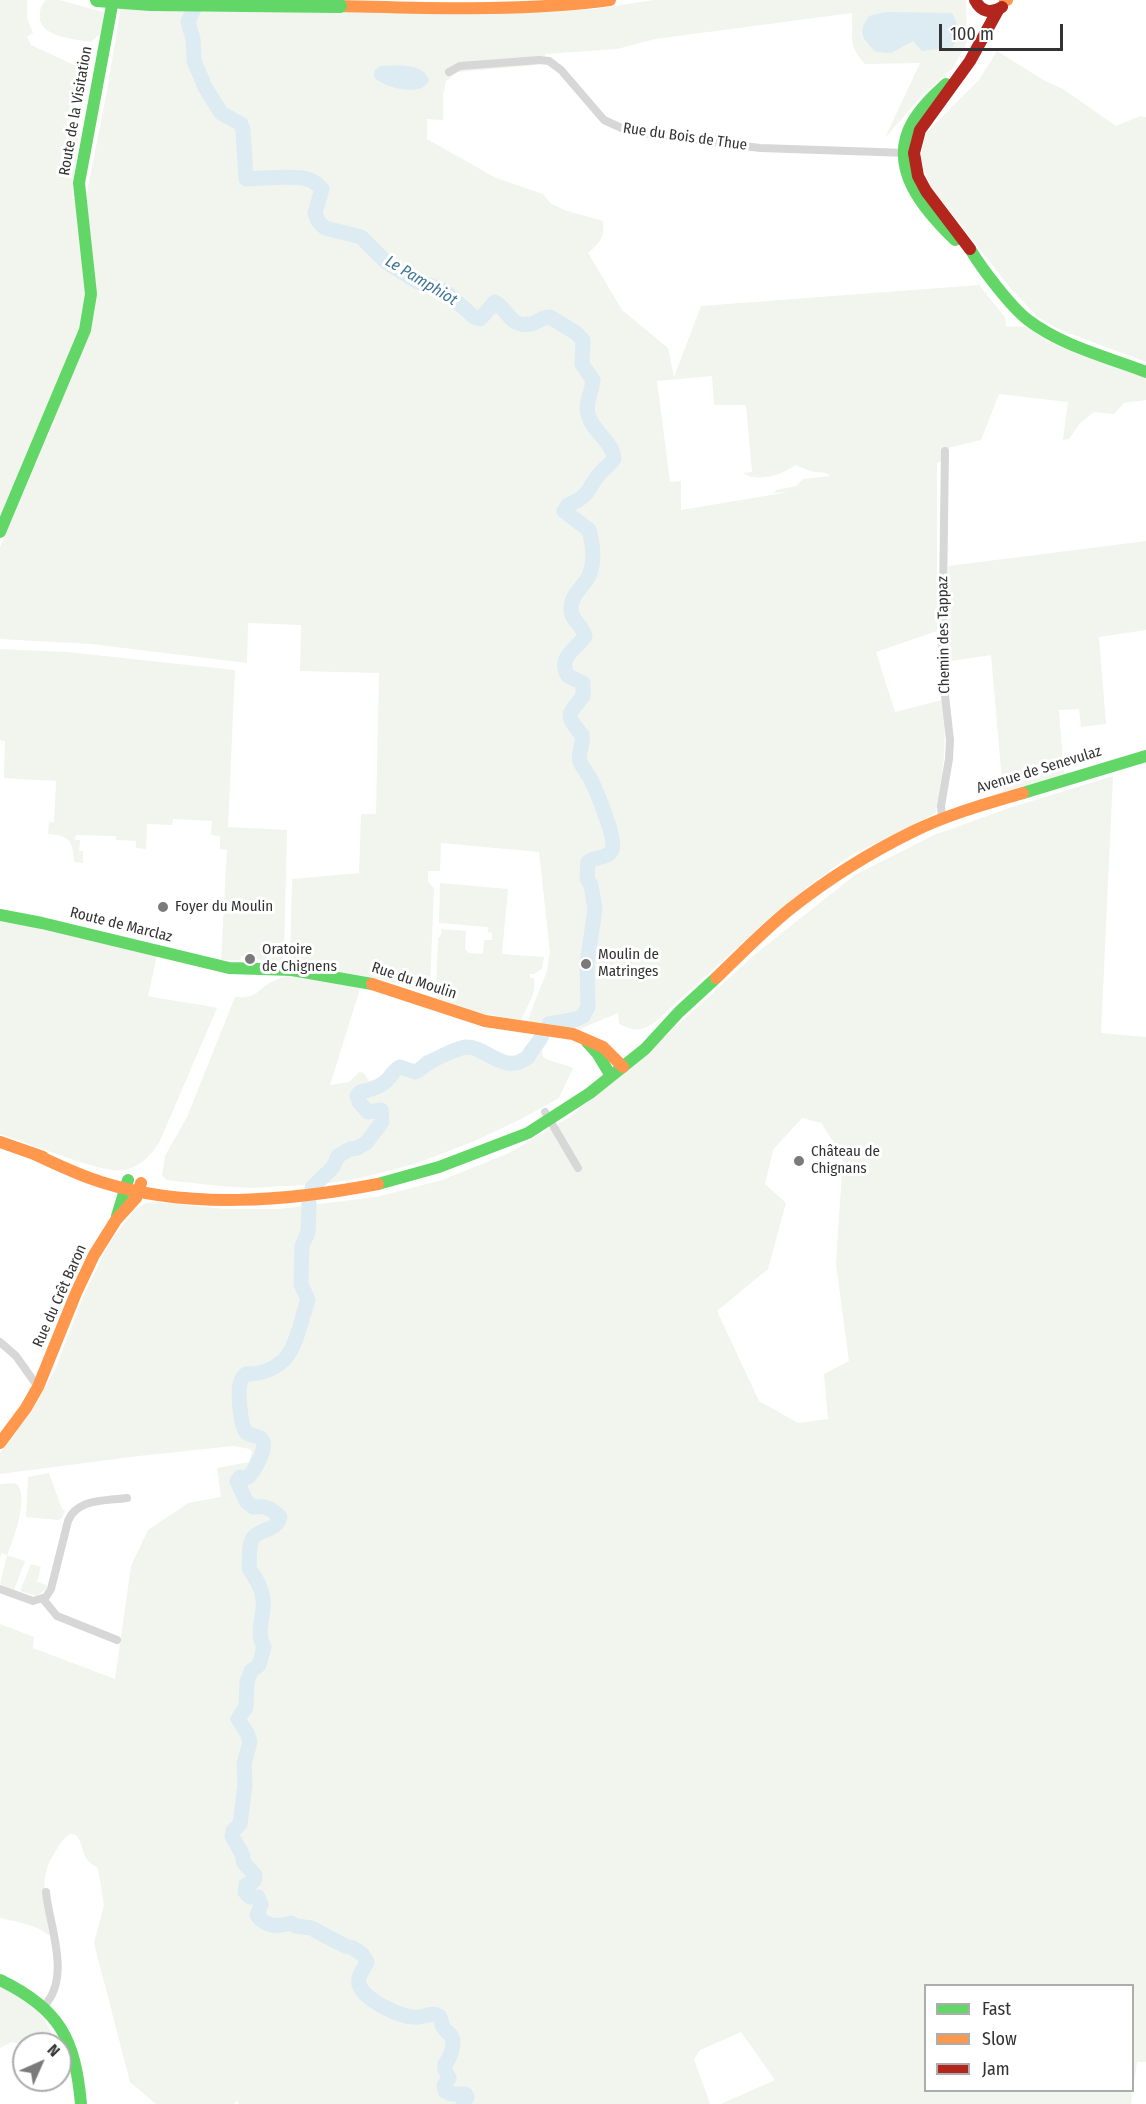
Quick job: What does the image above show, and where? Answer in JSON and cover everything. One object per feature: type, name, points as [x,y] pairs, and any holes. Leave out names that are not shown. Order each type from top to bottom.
[{"type":"main road","points":[[98,0],[162,4],[518,9],[610,0]]},
{"type":"main road","name":"Route de la Visitation","points":[[0,532],[85,330],[91,307],[92,293],[79,183],[113,0]]},
{"type":"main road","points":[[976,2],[985,11],[1004,3]]},
{"type":"main road","points":[[976,2],[984,33]]},
{"type":"main road","points":[[1004,3],[984,33],[978,49],[922,124],[909,153],[921,183],[976,260],[1016,308],[1036,326],[1065,342],[1146,372]]},
{"type":"main road","name":"Avenue de Senevulaz","points":[[0,1142],[134,1186],[264,1198],[322,1194],[373,1185],[439,1167],[521,1136],[651,1043],[679,1012],[764,932],[814,891],[867,856],[942,819],[1010,796],[1146,756]]},
{"type":"main road","name":"Route de Marclaz","points":[[0,915],[42,922],[235,969]]},
{"type":"main road","name":"Rue du Moulin","points":[[235,969],[292,969],[345,977],[399,991],[485,1021],[564,1032],[603,1047],[620,1064]]},
{"type":"main road","points":[[581,1038],[592,1047],[609,1073]]},
{"type":"main road","name":"Rue du Crêt Baron","points":[[0,1443],[26,1408],[38,1387],[86,1271],[134,1186]]},
{"type":"main road","points":[[0,1980],[27,1993],[44,2006],[56,2022],[76,2061],[81,2104]]},
{"type":"street","name":"Rue du Bois de Thue","points":[[449,72],[460,66],[544,60],[558,67],[604,120],[628,131],[760,148],[909,153]]},
{"type":"street","name":"Chemin des Tappaz","points":[[942,819],[940,810],[950,740],[942,669],[945,451]]},
{"type":"street","points":[[548,1116],[578,1168]]},
{"type":"street","name":"Rue du Crêt Baron","points":[[0,1342],[16,1356],[38,1387]]},
{"type":"street","points":[[0,1588],[29,1600],[43,1599],[51,1589],[72,1512],[83,1505],[127,1498]]},
{"type":"street","points":[[43,1599],[57,1616],[117,1640]]},
{"type":"street","points":[[44,2006],[55,1989],[57,1948],[46,1892]]},
{"type":"shaded area","points":[[0,0],[27,0],[27,18],[33,33],[27,37],[31,45],[85,70],[72,199],[86,197],[122,0],[201,12],[341,12],[588,10],[654,0],[966,0],[967,42],[953,68],[924,93],[885,138],[920,63],[865,64],[853,46],[852,13],[655,39],[617,49],[546,54],[536,65],[458,72],[446,81],[443,95],[443,120],[427,119],[427,139],[496,178],[543,194],[550,203],[564,210],[603,221],[601,239],[588,253],[622,310],[668,348],[674,377],[701,306],[979,285],[1005,317],[1006,326],[1027,327],[1048,342],[1146,377],[1146,400],[1124,403],[1114,414],[1094,412],[1081,422],[1069,439],[1063,440],[1068,402],[999,394],[981,440],[948,448],[948,459],[937,463],[937,631],[876,652],[895,712],[942,700],[945,729],[944,756],[936,813],[850,856],[812,883],[776,912],[654,1023],[640,1029],[619,1024],[618,1013],[580,1029],[530,1022],[528,1019],[547,971],[550,952],[539,852],[441,843],[440,871],[428,871],[428,882],[434,888],[430,987],[420,991],[390,981],[290,963],[292,879],[359,873],[361,814],[376,814],[379,673],[300,671],[301,625],[248,623],[247,663],[91,644],[0,639],[0,547],[56,420],[42,418],[0,516]],"holes":[[[861,33],[914,41],[876,52],[866,43]],[[914,41],[953,47],[917,45]],[[712,376],[714,405],[746,405],[752,472],[743,473],[748,476],[762,478],[784,472],[795,465],[830,476],[803,479],[796,486],[773,493],[789,492],[681,510],[681,481],[670,482],[657,381]]]},
{"type":"shaded area","points":[[46,0],[59,0],[104,12],[102,32],[91,42],[66,38],[50,32],[40,21],[40,9]]},
{"type":"shaded area","points":[[886,12],[952,13],[956,20],[957,30],[955,43],[953,47],[922,51],[913,41],[891,53],[876,52],[864,39],[863,27],[869,16]]},
{"type":"shaded area","points":[[997,51],[1045,81],[1063,89],[1116,126],[1140,116],[1146,117],[1146,362],[1058,329],[1039,318],[1011,289],[930,186],[921,160],[926,133],[979,80]]},
{"type":"shaded area","points":[[380,66],[415,68],[426,74],[429,80],[419,89],[394,88],[374,77],[374,71]]},
{"type":"shaded area","points":[[1146,541],[1146,630],[1099,637],[1106,724],[1081,727],[1079,709],[1059,710],[1064,775],[1003,792],[991,655],[945,662],[948,566]]},
{"type":"shaded area","points":[[0,649],[67,652],[235,670],[228,827],[287,830],[284,952],[280,962],[241,956],[240,960],[221,960],[227,850],[220,849],[220,836],[211,835],[212,821],[173,819],[172,825],[147,824],[146,849],[136,848],[136,841],[116,840],[116,836],[76,835],[75,840],[80,840],[79,851],[83,851],[83,863],[74,862],[71,844],[68,840],[61,836],[48,834],[49,822],[54,822],[56,781],[4,778],[5,741],[0,740]]},
{"type":"shaded area","points":[[1113,776],[1101,1033],[1146,1037],[1146,2062],[1137,2062],[1134,2083],[1134,1984],[924,1984],[924,2092],[1133,2092],[1131,2104],[721,2104],[775,2080],[741,2032],[700,2050],[694,2059],[710,2104],[239,2104],[237,2101],[233,2104],[156,2104],[130,2082],[94,1943],[104,1905],[98,1868],[85,1856],[76,1835],[70,1834],[61,1842],[46,1872],[44,1893],[52,1936],[30,1925],[0,1918],[0,1624],[34,1637],[33,1648],[115,1679],[131,1566],[148,1530],[188,1503],[221,1497],[217,1468],[249,1462],[252,1452],[250,1449],[233,1446],[0,1474],[0,1453],[36,1405],[56,1367],[83,1297],[109,1244],[134,1210],[146,1203],[158,1202],[225,1209],[279,1209],[376,1197],[442,1180],[509,1153],[570,1117],[666,1036],[754,955],[855,875],[934,835],[1009,808]],"holes":[[[802,1118],[821,1123],[843,1156],[836,1264],[849,1361],[824,1374],[828,1419],[798,1423],[759,1401],[717,1311],[768,1269],[786,1203],[765,1184],[773,1150]]]},
{"type":"shaded area","points":[[440,883],[508,889],[502,954],[544,957],[542,969],[530,974],[530,978],[534,978],[534,989],[521,1020],[480,1013],[439,999],[436,994],[438,938],[442,929],[466,931],[465,949],[469,953],[483,954],[484,940],[492,940],[492,933],[488,932],[488,927],[439,923]]},
{"type":"shaded area","points":[[0,921],[44,928],[157,956],[148,996],[217,1008],[159,1143],[135,1166],[124,1170],[100,1167],[0,1134]]},
{"type":"shaded area","points":[[290,975],[361,986],[330,1085],[349,1082],[359,1072],[364,1073],[369,1081],[384,1078],[390,1067],[399,1062],[418,1067],[422,1056],[466,1043],[478,1046],[489,1055],[511,1058],[527,1050],[539,1034],[544,1035],[541,1044],[543,1057],[573,1068],[559,1098],[477,1140],[415,1164],[357,1179],[322,1184],[252,1188],[167,1180],[162,1175],[165,1156],[187,1117],[235,997],[256,994],[271,982]]},
{"type":"shaded area","points":[[49,1473],[62,1509],[65,1511],[62,1518],[58,1520],[26,1517],[28,1477]]},
{"type":"shaded area","points":[[15,1483],[21,1492],[21,1510],[7,1555],[2,1553],[0,1558],[0,1484]]},
{"type":"shaded area","points":[[7,1555],[25,1561],[14,1590],[0,1584]]},
{"type":"shaded area","points":[[31,1564],[41,1567],[37,1582],[47,1585],[46,1589],[37,1596],[20,1591]]},
{"type":"shaded area","points":[[0,1987],[22,1998],[36,2009],[51,2032],[12,2032],[12,2042],[0,2048]]},
{"type":"waterway","name":"Le Pamphiot","points":[[195,0],[196,4],[188,22],[193,39],[194,61],[205,87],[221,113],[241,124],[246,179],[289,177],[312,181],[322,189],[315,213],[318,221],[325,228],[361,237],[386,262],[416,281],[446,292],[474,317],[480,319],[495,302],[518,323],[531,324],[550,317],[583,340],[582,364],[593,380],[587,405],[588,414],[610,447],[614,459],[598,476],[586,494],[568,505],[564,511],[589,530],[593,553],[589,576],[575,595],[571,608],[572,616],[585,636],[569,654],[565,669],[568,676],[583,683],[583,696],[571,711],[570,718],[582,735],[580,762],[601,803],[613,844],[608,855],[588,862],[587,878],[591,885],[595,909],[587,964],[588,1007],[583,1016],[577,1019],[549,1024]]},
{"type":"waterway","name":"Le Pamphiot","points":[[312,1188],[333,1167],[338,1156],[366,1143],[382,1122],[381,1110],[368,1112],[359,1102],[357,1096],[360,1092],[383,1084],[400,1067],[415,1072],[440,1057],[466,1047],[481,1051],[503,1062],[519,1062],[528,1057],[542,1035]]},
{"type":"waterway","name":"Le Pamphiot","points":[[309,1203],[308,1232],[302,1246],[301,1284],[308,1300],[296,1339],[287,1356],[278,1365],[266,1371],[246,1374],[242,1379],[239,1392],[245,1429],[247,1433],[260,1438],[264,1445],[251,1473],[247,1478],[240,1477],[237,1481],[246,1501],[253,1507],[268,1508],[280,1517],[272,1528],[256,1535],[251,1541],[249,1568],[260,1587],[263,1599],[260,1636],[264,1647],[259,1665],[251,1671],[247,1682],[246,1707],[238,1719],[250,1742],[244,1764],[245,1785],[240,1824],[233,1831],[232,1836],[242,1854],[244,1863],[255,1875],[254,1881],[246,1885],[245,1892],[250,1897],[258,1897],[261,1905],[257,1915],[260,1919],[272,1925],[291,1923],[311,1928],[353,1948],[363,1955],[367,1962],[360,1975],[359,1984],[375,2002],[394,2012],[411,2017],[432,2014],[440,2017],[443,2027],[453,2040],[449,2058],[445,2064],[449,2078],[444,2086],[445,2091],[451,2094],[465,2094],[467,2097],[463,2104]]},
{"type":"traffic: fast","points":[[97,0],[150,4],[340,6]]},
{"type":"traffic: fast","points":[[0,532],[85,330],[91,294],[79,183],[113,0]]},
{"type":"traffic: fast","points":[[946,84],[923,107],[912,123],[905,140],[904,156],[906,172],[921,202],[955,240]]},
{"type":"traffic: fast","points":[[970,249],[997,287],[1028,320],[1070,344],[1146,372]]},
{"type":"traffic: fast","points":[[1023,793],[1146,756]]},
{"type":"traffic: fast","points":[[0,915],[229,968],[292,970],[372,984]]},
{"type":"traffic: fast","points":[[378,1184],[439,1167],[528,1133],[590,1093],[645,1049],[679,1012],[716,978]]},
{"type":"traffic: fast","points":[[587,1042],[597,1053],[611,1076]]},
{"type":"traffic: fast","points":[[117,1216],[128,1180]]},
{"type":"traffic: fast","points":[[0,1980],[37,2002],[61,2028],[74,2061],[81,2104]]},
{"type":"traffic: slow","points":[[340,6],[509,8],[610,0]]},
{"type":"traffic: slow","points":[[716,978],[790,909],[866,857],[941,819],[1023,793]]},
{"type":"traffic: slow","points":[[372,984],[485,1021],[573,1034],[603,1047],[623,1067]]},
{"type":"traffic: slow","points":[[0,1142],[43,1157]]},
{"type":"traffic: slow","points":[[34,1154],[101,1182],[169,1197],[239,1200],[274,1198],[310,1195],[378,1184]]},
{"type":"traffic: slow","points":[[0,1443],[26,1408],[38,1387],[94,1255],[116,1220],[136,1198],[141,1183]]},
{"type":"traffic: jam","points":[[975,0],[987,11],[994,11],[1002,7]]},
{"type":"traffic: jam","points":[[970,249],[926,191],[918,176],[914,153],[920,130],[970,61],[998,10]]},
{"type":"place","name":"Foyer du Moulin","points":[[163,907]]},
{"type":"place","name":"Oratoire de Chignens","points":[[250,959]]},
{"type":"place","name":"Moulin de Matringes","points":[[586,964]]},
{"type":"place","name":"Château de Chignans","points":[[799,1161]]}]
